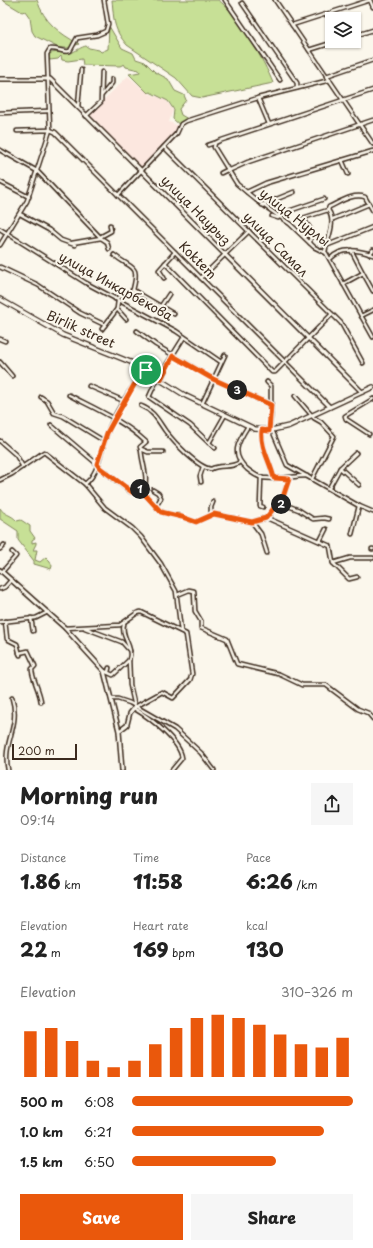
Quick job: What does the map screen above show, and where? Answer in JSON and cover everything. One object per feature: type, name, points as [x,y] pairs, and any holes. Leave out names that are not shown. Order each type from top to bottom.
[{"type":"main road","name":"Birlik street","points":[[0,299],[63,335],[87,346],[115,355],[146,370],[202,404],[248,426],[262,430],[270,431],[312,416],[373,387]]},
{"type":"street","points":[[0,245],[29,197],[50,130],[47,54],[50,49],[54,48],[66,52],[70,50],[77,38],[97,35],[106,31],[108,24],[104,0]]},
{"type":"street","points":[[225,0],[280,80]]},
{"type":"street","points":[[277,0],[292,25],[373,144]]},
{"type":"street","points":[[292,25],[370,0],[373,7]]},
{"type":"street","points":[[242,3],[297,82],[297,88]]},
{"type":"street","points":[[361,34],[373,30]]},
{"type":"street","points":[[309,50],[325,45]]},
{"type":"street","points":[[326,76],[373,60]]},
{"type":"street","points":[[78,107],[81,70]]},
{"type":"street","points":[[86,116],[100,102],[102,96],[102,72]]},
{"type":"street","points":[[0,79],[48,78]]},
{"type":"street","name":"улица Наурыз","points":[[48,78],[142,170],[362,392]]},
{"type":"street","points":[[102,96],[112,83],[112,79]]},
{"type":"street","points":[[118,195],[177,133],[181,124],[186,121],[258,98],[330,80]]},
{"type":"street","points":[[208,145],[373,90]]},
{"type":"street","points":[[258,98],[269,124]]},
{"type":"street","points":[[0,113],[49,111]]},
{"type":"street","points":[[221,172],[373,120]]},
{"type":"street","points":[[17,131],[50,130]]},
{"type":"street","name":"Koktem","points":[[50,130],[58,135],[330,407]]},
{"type":"street","name":"улица Нурлы","points":[[217,142],[214,149],[237,184],[262,205],[280,217],[310,243],[325,252],[373,337]]},
{"type":"street","name":"улица Самал","points":[[164,147],[343,325],[363,363]]},
{"type":"street","points":[[0,150],[37,171],[100,237],[107,242],[109,249]]},
{"type":"street","points":[[248,192],[266,183],[373,151]]},
{"type":"street","points":[[342,160],[348,174]]},
{"type":"street","points":[[34,180],[37,176],[41,176]]},
{"type":"street","points":[[0,182],[29,197]]},
{"type":"street","points":[[262,205],[294,192]]},
{"type":"street","points":[[310,243],[311,230],[303,218],[328,210],[329,207],[355,196],[364,196],[373,211]]},
{"type":"street","points":[[272,216],[280,217],[286,212],[324,199]]},
{"type":"street","points":[[333,219],[369,204]]},
{"type":"street","points":[[325,252],[328,245],[329,232],[333,219],[328,210]]},
{"type":"street","points":[[20,214],[49,230],[61,240],[76,245]]},
{"type":"street","points":[[280,217],[280,222]]},
{"type":"street","points":[[70,243],[100,237],[111,231],[110,225]]},
{"type":"street","points":[[328,245],[373,227]]},
{"type":"street","name":"улица Инкарбекова","points":[[0,229],[117,300],[184,337],[220,362]]},
{"type":"street","points":[[202,278],[249,231]]},
{"type":"street","points":[[351,250],[373,291]]},
{"type":"street","points":[[330,259],[340,252],[351,250],[373,255]]},
{"type":"street","points":[[369,254],[373,250]]},
{"type":"street","points":[[164,278],[159,271],[175,252]]},
{"type":"street","points":[[102,329],[116,309],[117,300],[133,290],[136,272],[114,255]]},
{"type":"street","points":[[165,263],[272,372],[275,372],[284,361],[332,314]]},
{"type":"street","points":[[0,267],[38,285],[80,313],[105,325]]},
{"type":"street","points":[[343,284],[364,273]]},
{"type":"street","points":[[133,290],[174,314]]},
{"type":"street","points":[[161,306],[169,294]]},
{"type":"street","points":[[116,309],[126,319]]},
{"type":"street","points":[[361,316],[373,310]]},
{"type":"street","points":[[137,331],[173,356],[213,379],[271,405]]},
{"type":"street","points":[[184,337],[149,397],[190,425],[215,448]]},
{"type":"street","points":[[0,339],[5,341]]},
{"type":"street","points":[[202,404],[220,362],[225,355]]},
{"type":"street","points":[[0,362],[12,376]]},
{"type":"street","points":[[85,484],[93,477],[104,442],[124,401],[146,370]]},
{"type":"street","points":[[267,382],[271,386],[270,431],[287,465],[359,506],[373,512]]},
{"type":"street","points":[[89,386],[124,401]]},
{"type":"street","points":[[69,395],[115,419],[146,442],[140,447],[143,464],[147,473],[144,493]]},
{"type":"street","points":[[295,396],[312,416],[321,422],[334,436],[312,479]]},
{"type":"street","points":[[42,397],[47,401],[54,413],[63,416],[104,442]]},
{"type":"street","points":[[369,434],[345,417],[373,399]]},
{"type":"street","points":[[141,406],[157,416],[175,442],[203,467],[211,469],[216,466],[234,466],[240,462]]},
{"type":"street","points":[[209,443],[225,415]]},
{"type":"street","points":[[51,425],[100,468],[132,492],[134,493],[139,488],[161,512],[196,522],[212,514],[252,522],[266,518],[274,508],[281,503],[289,478]]},
{"type":"street","points":[[248,426],[238,443],[237,453],[240,462],[251,472],[261,477],[274,478],[307,476]]},
{"type":"street","points":[[262,430],[261,443],[271,463],[274,478]]},
{"type":"street","points":[[0,442],[16,455],[23,467]]},
{"type":"street","points":[[141,449],[148,452],[163,452]]},
{"type":"street","points":[[0,480],[46,452],[85,484],[105,508],[138,534],[163,566],[177,595],[181,631]]},
{"type":"street","points":[[329,488],[340,468],[356,453]]},
{"type":"street","points":[[201,482],[200,476],[203,467]]},
{"type":"street","points":[[340,468],[359,485]]},
{"type":"street","points":[[261,477],[259,499],[260,506],[263,507]]},
{"type":"street","points":[[154,490],[161,498],[156,506]]},
{"type":"street","points":[[212,514],[211,507],[213,502]]},
{"type":"street","points":[[281,503],[299,510],[313,519],[329,519]]},
{"type":"street","points":[[352,534],[359,506]]},
{"type":"street","points":[[266,518],[330,546],[333,563],[349,579],[357,577]]},
{"type":"street","points":[[252,522],[252,525],[261,534],[267,553]]},
{"type":"street","points":[[320,541],[326,529]]},
{"type":"street","points":[[0,549],[4,545]]},
{"type":"street","points":[[12,552],[16,556],[1,571],[65,628],[104,671],[119,730],[122,770]]},
{"type":"street","points":[[333,563],[350,558],[373,558]]},
{"type":"street","points":[[0,589],[5,587],[11,580]]},
{"type":"street","points":[[177,595],[189,590],[194,591],[195,611],[201,622],[202,628],[227,639],[237,664],[279,674],[302,684],[326,686],[358,709],[368,713],[373,719]]},
{"type":"street","points":[[0,622],[42,616],[48,612]]},
{"type":"street","points":[[119,730],[124,728],[131,712],[135,708],[162,692],[173,698],[190,680],[192,670],[187,638],[181,631],[142,612],[128,618],[124,624],[123,632],[129,642],[130,651],[130,685],[135,708],[162,730],[175,744],[182,758],[172,770]]},
{"type":"street","points":[[31,618],[33,631]]},
{"type":"street","points":[[5,621],[7,639],[17,644],[20,654],[28,650],[30,653],[35,666],[31,673],[39,689],[41,702]]},
{"type":"street","points":[[65,628],[124,624]]},
{"type":"street","points":[[83,627],[98,635],[122,642],[130,651]]},
{"type":"street","points":[[104,671],[114,675],[129,660]]},
{"type":"street","points":[[8,770],[6,752],[15,718],[12,698]]},
{"type":"street","points":[[112,699],[120,699],[176,729],[201,753],[214,770]]},
{"type":"shaded area","points":[[128,76],[148,93],[166,100],[173,110],[169,122],[182,127],[141,168],[89,114]]},
{"type":"green space","points":[[2,0],[37,0],[48,21],[65,36],[79,44],[68,48],[59,48],[35,36],[32,31],[30,18],[25,11],[22,12]]},
{"type":"green space","points":[[112,0],[218,0],[233,15],[257,50],[273,83],[202,98],[192,96],[176,78],[127,45],[122,39],[114,19]]},
{"type":"green space","points":[[109,26],[122,48],[133,53],[136,59],[145,62],[155,72],[168,79],[175,91],[184,95],[186,100],[179,109],[181,115],[188,119],[182,127],[173,119],[174,110],[168,101],[150,92],[148,93],[129,74],[140,72],[139,70],[126,67],[124,64],[120,66],[83,65],[82,59],[68,61],[62,60],[61,56],[58,59],[50,60],[50,53],[60,52],[67,54],[86,46],[101,52],[108,49]]},
{"type":"green space","points":[[0,508],[17,521],[21,520],[30,526],[30,531],[35,538],[32,540],[32,543],[36,542],[33,550],[37,550],[35,560],[40,562],[46,557],[50,561],[52,566],[51,569],[34,564],[34,561],[18,540],[18,531],[0,519]]},
{"type":"route","points":[[173,356],[213,379],[271,405],[269,431],[262,430],[261,443],[271,463],[274,478],[289,479],[281,503],[269,513],[266,518],[252,522],[214,514],[196,522],[161,512],[139,488],[134,493],[132,492],[100,468],[97,464],[107,433],[130,391],[146,370],[161,379],[167,364],[173,356]]}]
